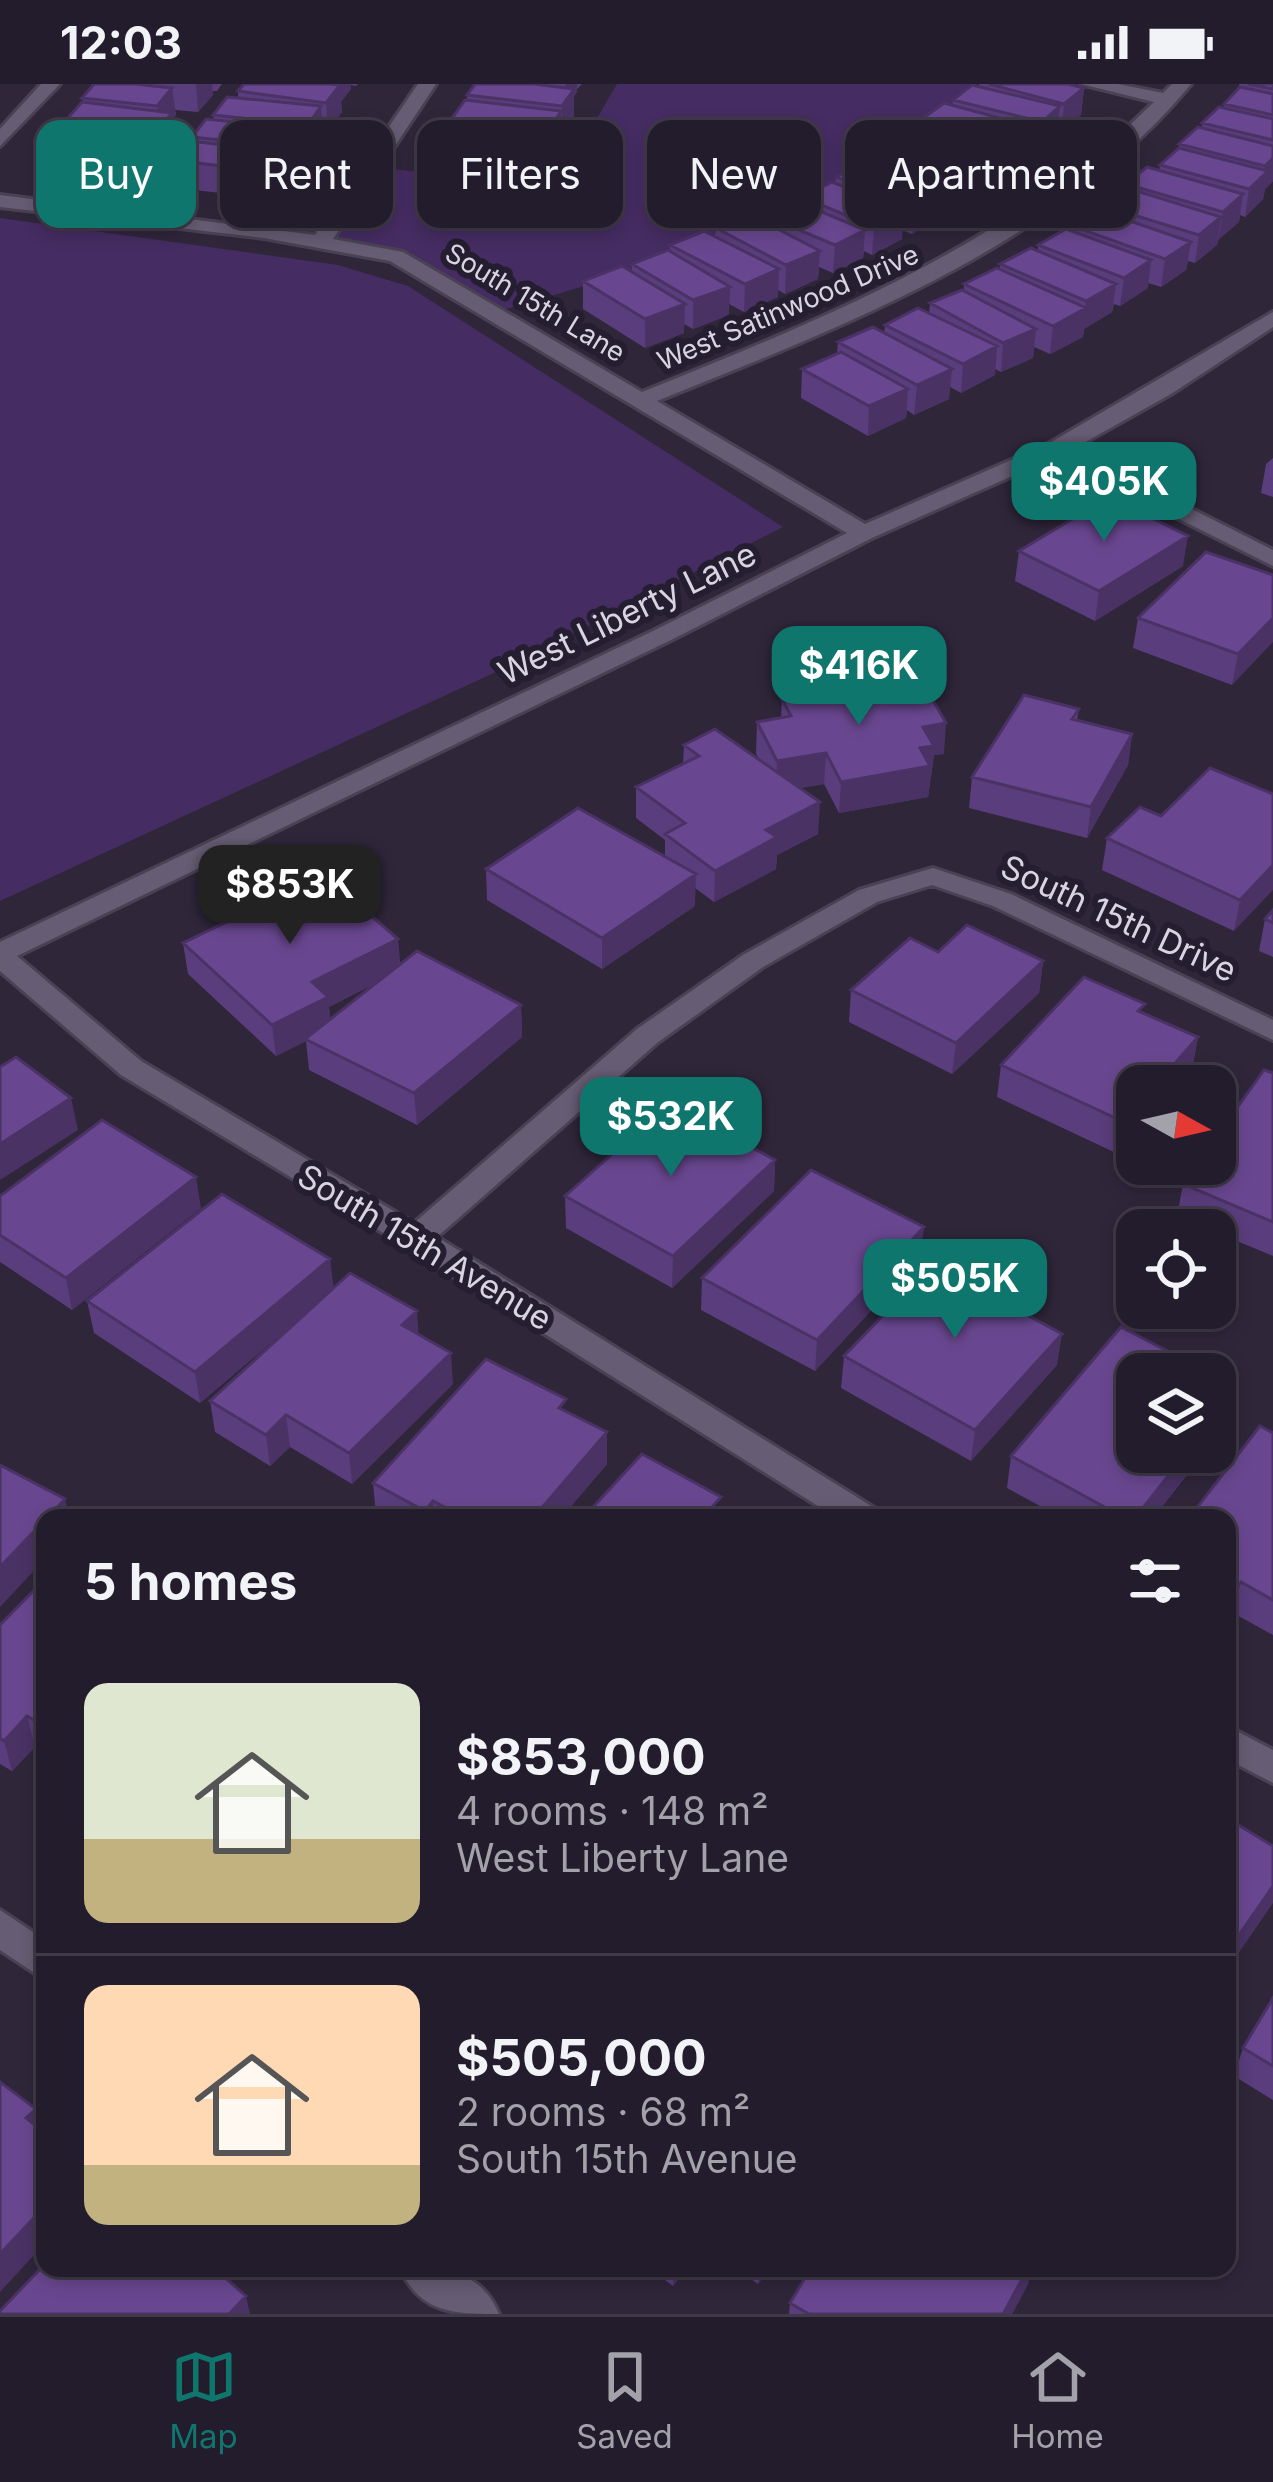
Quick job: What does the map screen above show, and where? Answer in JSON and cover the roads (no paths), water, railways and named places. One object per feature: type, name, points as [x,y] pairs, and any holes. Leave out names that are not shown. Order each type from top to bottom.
[{"type":"street","points":[[0,140],[51,84]]},
{"type":"street","points":[[322,240],[427,84]]},
{"type":"street","points":[[1090,84],[1175,92]]},
{"type":"street","name":"West Satinwood Drive","points":[[639,401],[923,281],[1070,190],[1141,130],[1175,92]]},
{"type":"street","name":"South 15th Lane","points":[[0,201],[322,240],[396,256],[864,532]]},
{"type":"street","name":"West Liberty Lane","points":[[0,955],[663,635],[864,532],[1056,449],[1163,389],[1273,318]]},
{"type":"street","points":[[1056,449],[1273,559]]},
{"type":"street","name":"South 15th Drive","points":[[416,1238],[646,1036],[753,961],[868,896],[933,876],[1002,900],[1273,1030]]},
{"type":"street","name":"South 15th Avenue","points":[[0,955],[130,1068],[416,1238],[850,1509]]},
{"type":"street","points":[[1236,1746],[1273,1768]]},
{"type":"street","points":[[0,1927],[36,1956]]},
{"type":"street","points":[[433,2277],[478,2314]]}]
